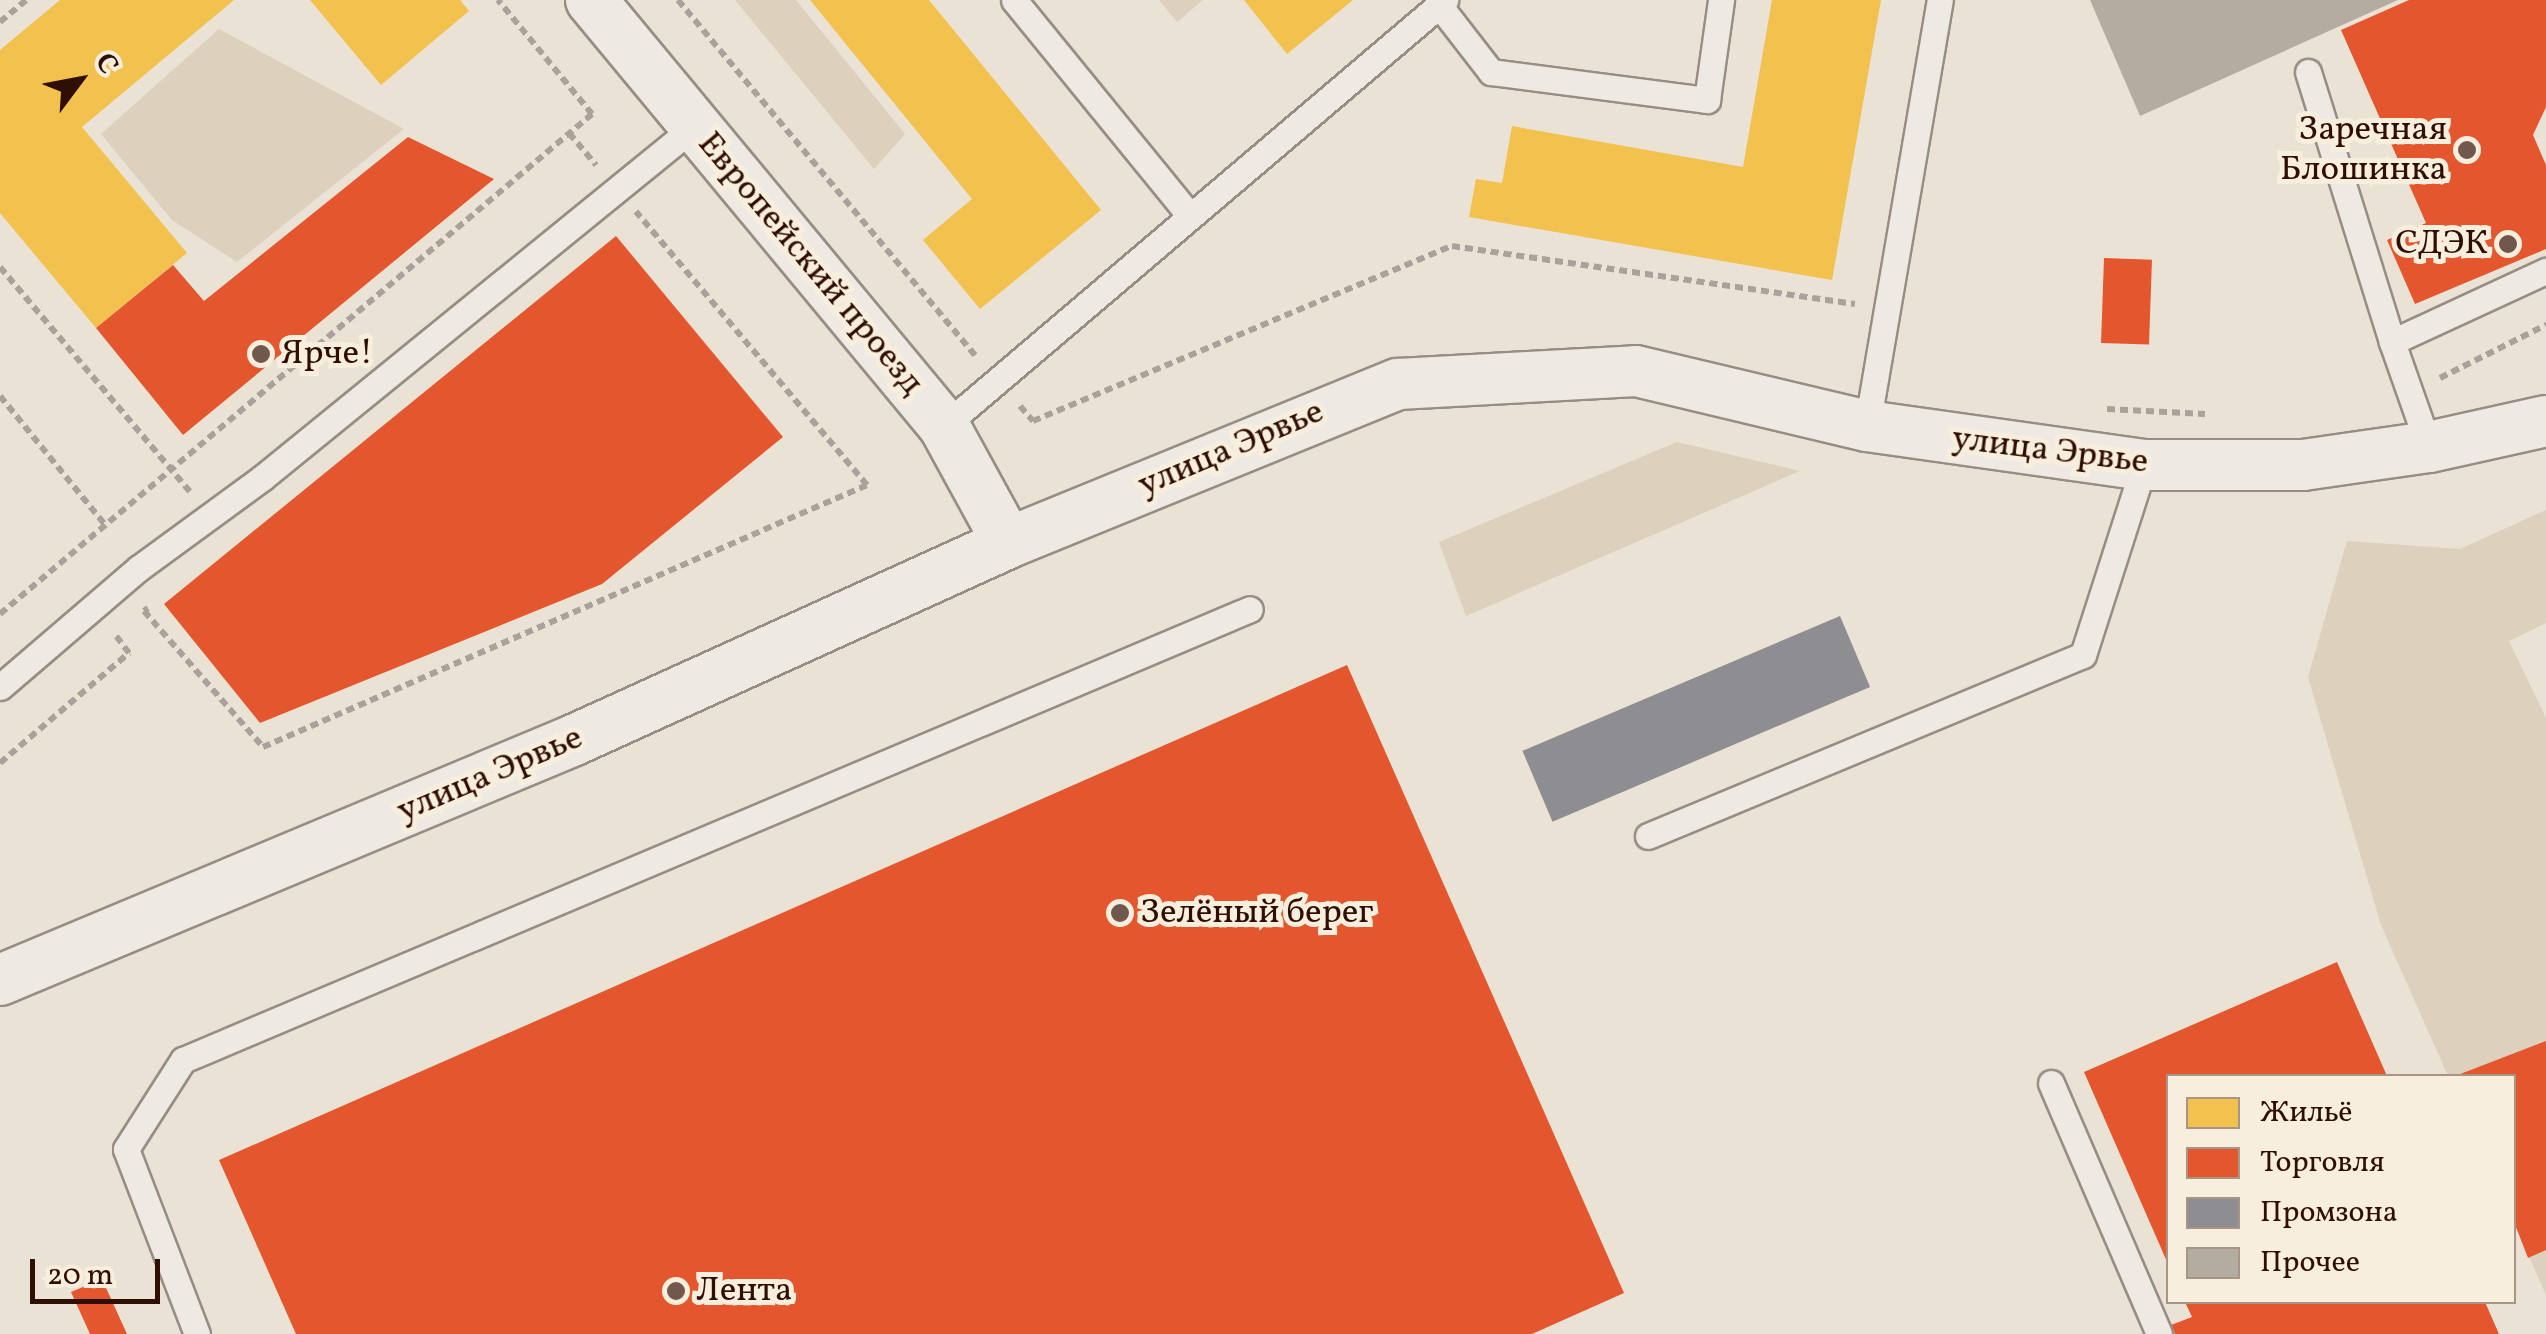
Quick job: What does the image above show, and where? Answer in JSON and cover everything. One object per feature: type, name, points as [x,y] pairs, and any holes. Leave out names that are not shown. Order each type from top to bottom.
[{"type":"street","name":"Европейский проезд","points":[[591,0],[944,426],[1008,543]]},
{"type":"street","name":"улица Эрвье","points":[[0,980],[574,740],[1008,543],[1398,384],[1636,371],[1868,426],[2144,465],[2304,465],[2430,448],[2546,421]]},
{"type":"lane","points":[[1014,0],[1188,213]]},
{"type":"lane","points":[[944,426],[1188,213],[1442,3],[1491,72],[1706,100],[1721,0]]},
{"type":"lane","points":[[1868,426],[1940,0]]},
{"type":"lane","points":[[2308,72],[2392,342],[2430,448]]},
{"type":"lane","points":[[0,687],[695,126]]},
{"type":"lane","points":[[2392,342],[2546,271]]},
{"type":"lane","points":[[1648,836],[2082,656],[2144,465]]},
{"type":"lane","points":[[197,1334],[126,1150],[183,1060],[1250,609]]},
{"type":"lane","points":[[2051,1083],[2159,1334]]},
{"type":"path","points":[[0,22],[26,0]]},
{"type":"path","points":[[0,614],[592,114],[498,0]]},
{"type":"path","points":[[678,0],[1033,421],[1452,246],[1855,306]]},
{"type":"path","points":[[158,599],[144,611],[263,748],[868,485],[569,133]]},
{"type":"path","points":[[0,268],[209,515]]},
{"type":"path","points":[[1858,287],[1855,306],[1878,366]]},
{"type":"path","points":[[2410,393],[2546,325]]},
{"type":"path","points":[[0,396],[106,526]]},
{"type":"path","points":[[2094,408],[2222,415]]},
{"type":"shaded area","points":[[735,0],[796,0],[905,134],[874,169]]},
{"type":"shaded area","points":[[1159,0],[1203,0],[1177,22]]},
{"type":"shaded area","points":[[219,29],[404,129],[237,262],[172,220],[101,134]]},
{"type":"shaded area","points":[[1677,442],[1800,471],[1466,616],[1439,542]]},
{"type":"shaded area","points":[[2546,510],[2546,623],[2509,641],[2546,718],[2546,1295],[2516,1227],[2516,1074],[2447,1074],[2381,925],[2308,677],[2347,541],[2460,549]]},
{"type":"building: Жильё","points":[[60,0],[234,0],[82,127],[187,253],[96,328],[0,213],[0,50]]},
{"type":"building: Жильё","points":[[310,0],[460,0],[469,11],[381,85]]},
{"type":"building: Жильё","points":[[810,0],[929,0],[1101,210],[980,309],[923,240],[972,199]]},
{"type":"building: Жильё","points":[[1244,0],[1353,0],[1287,54]]},
{"type":"building: Жильё","points":[[1772,0],[1881,0],[1832,280],[1469,217],[1476,179],[1502,183],[1512,126],[1743,167]]},
{"type":"building: Торговля","name":"Заречная Блошинка","points":[[2409,0],[2546,0],[2546,107],[2533,135],[2546,165],[2546,249],[2415,304],[2387,240],[2426,223],[2341,30]]},
{"type":"building: Торговля","points":[[408,137],[494,179],[183,435],[96,328],[173,265],[204,301]]},
{"type":"building: Торговля","points":[[616,236],[783,437],[602,584],[260,723],[164,604]]},
{"type":"building: Торговля","points":[[2104,258],[2152,260],[2149,345],[2101,343]]},
{"type":"building: Торговля","name":"Зелёный берег","points":[[1347,665],[1624,1293],[1532,1334],[296,1334],[219,1160]]},
{"type":"building: Торговля","points":[[2337,962],[2386,1074],[2166,1074],[2166,1259],[2084,1072]]},
{"type":"building: Торговля","points":[[2546,1041],[2546,1250],[2528,1258],[2516,1227],[2516,1074],[2460,1074]]},
{"type":"building: Торговля","points":[[102,1279],[127,1334],[90,1334],[71,1292]]},
{"type":"building: Торговля","points":[[2186,1304],[2486,1304],[2499,1334],[2175,1334],[2171,1325],[2192,1317]]},
{"type":"building: Промзона","points":[[1840,616],[1870,687],[1553,822],[1522,751]]},
{"type":"building: Прочее","points":[[2090,0],[2398,0],[2140,116]]},
{"type":"place","name":"Заречная Блошинка","points":[[2467,150]]},
{"type":"place","name":"СДЭК","points":[[2508,244]]},
{"type":"place","name":"Ярче!","points":[[261,354]]},
{"type":"place","name":"Зелёный берег","points":[[1120,913]]},
{"type":"place","name":"Лента","points":[[676,1291]]}]
